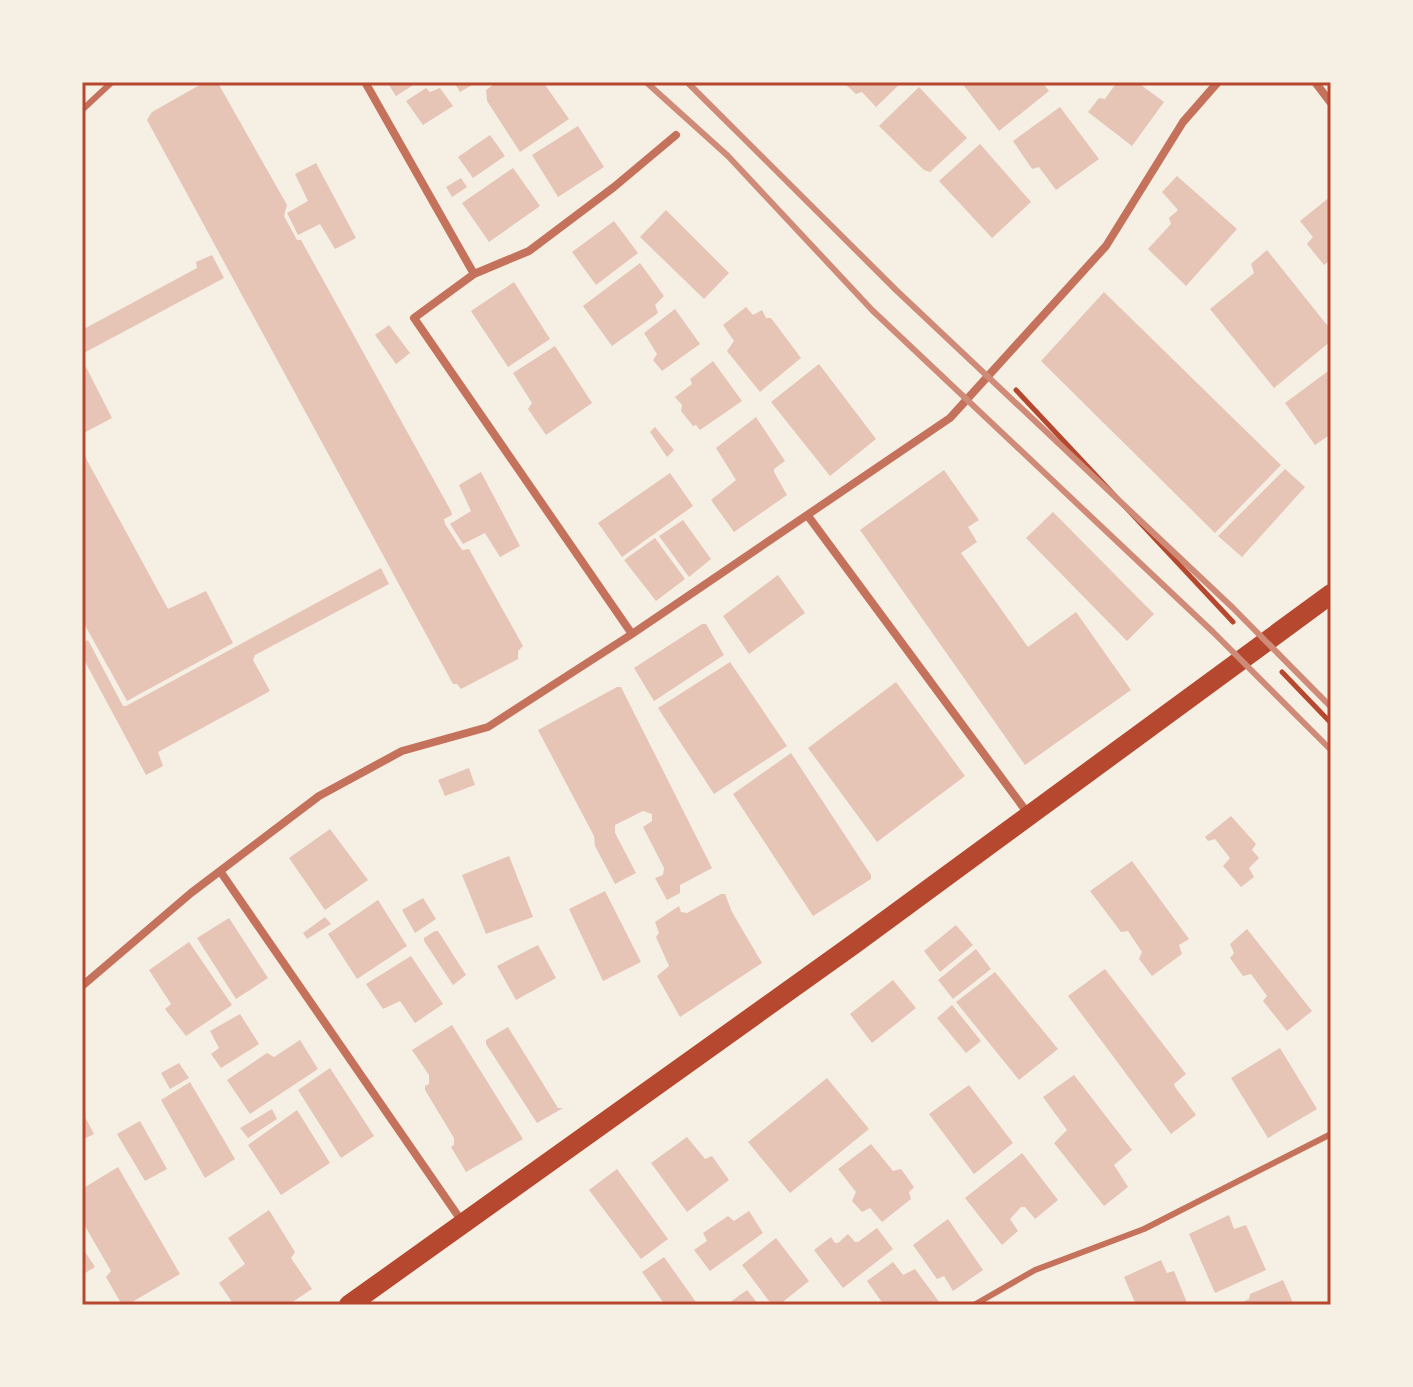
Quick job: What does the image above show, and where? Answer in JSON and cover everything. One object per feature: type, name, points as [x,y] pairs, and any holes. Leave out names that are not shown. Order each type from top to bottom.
[{"type":"main road","points":[[349,1305],[854,944],[1331,594]]},
{"type":"street","points":[[365,82],[474,274]]},
{"type":"street","points":[[82,986],[220,871],[319,796],[402,751],[488,727],[632,634],[950,418],[1106,246],[1183,122],[1218,82]]},
{"type":"street","points":[[1315,82],[1331,103]]},
{"type":"street","points":[[632,634],[414,318],[474,274],[529,251],[614,187],[676,135]]},
{"type":"street","points":[[808,516],[1029,815]]},
{"type":"street","points":[[220,871],[463,1223]]},
{"type":"lane","points":[[82,110],[112,82]]},
{"type":"lane","points":[[974,1305],[1035,1270],[1144,1229],[1331,1134]]},
{"type":"path","points":[[995,368],[1331,723]]},
{"type":"building","points":[[205,82],[218,83],[287,205],[284,216],[297,240],[301,240],[451,511],[452,515],[444,519],[445,524],[462,550],[469,549],[523,646],[518,651],[518,659],[461,689],[453,684],[147,120],[152,112]]},
{"type":"building","points":[[387,82],[418,82],[396,96]]},
{"type":"building","points":[[454,82],[477,82],[460,92]]},
{"type":"building","points":[[497,82],[543,82],[569,119],[520,152],[487,101],[486,90]]},
{"type":"building","points":[[843,82],[902,82],[876,107],[862,92],[856,94]]},
{"type":"building","points":[[961,82],[1042,82],[1049,91],[999,131]]},
{"type":"building","points":[[1117,82],[1137,82],[1164,102],[1132,146],[1088,112],[1099,98],[1105,99]]},
{"type":"building","points":[[919,87],[967,138],[930,172],[924,170],[879,126]]},
{"type":"building","points":[[426,88],[430,92],[440,88],[453,106],[423,125],[406,101]]},
{"type":"building","points":[[1060,107],[1099,159],[1056,190],[1039,167],[1032,169],[1013,141]]},
{"type":"building","points":[[578,126],[604,167],[558,197],[532,155]]},
{"type":"building","points":[[490,135],[505,156],[473,178],[458,157]]},
{"type":"building","points":[[980,144],[1031,202],[992,238],[939,181]]},
{"type":"building","points":[[316,163],[356,238],[335,249],[320,224],[298,235],[287,213],[308,201],[295,174]]},
{"type":"building","points":[[513,168],[540,206],[489,242],[462,203]]},
{"type":"building","points":[[1177,176],[1237,229],[1186,286],[1148,249],[1171,224],[1169,218],[1178,210],[1162,192]]},
{"type":"building","points":[[461,178],[467,187],[452,197],[446,187]]},
{"type":"building","points":[[1331,196],[1331,260],[1324,265],[1307,244],[1313,237],[1300,221]]},
{"type":"building","points":[[666,210],[729,273],[704,299],[640,237]]},
{"type":"building","points":[[614,221],[638,253],[596,285],[572,252]]},
{"type":"building","points":[[1267,250],[1331,330],[1331,341],[1274,388],[1210,309],[1254,273],[1251,264]]},
{"type":"building","points":[[212,255],[224,278],[82,354],[82,330],[197,268],[196,262]]},
{"type":"building","points":[[640,263],[664,296],[655,305],[658,313],[612,346],[583,306]]},
{"type":"building","points":[[514,282],[550,339],[508,367],[471,311]]},
{"type":"building","points":[[1104,292],[1281,465],[1215,533],[1041,361]]},
{"type":"building","points":[[746,307],[753,315],[762,310],[766,318],[771,318],[801,358],[760,392],[727,351],[734,341],[723,325]]},
{"type":"building","points":[[675,309],[700,344],[662,371],[653,360],[657,354],[644,333]]},
{"type":"building","points":[[389,325],[410,353],[396,364],[375,335]]},
{"type":"building","points":[[555,346],[592,403],[546,435],[528,409],[532,403],[513,373]]},
{"type":"building","points":[[713,361],[742,401],[700,430],[681,411],[682,405],[675,397],[692,384],[690,379]]},
{"type":"building","points":[[819,364],[876,439],[830,476],[771,402]]},
{"type":"building","points":[[86,367],[112,418],[82,434],[82,369]]},
{"type":"building","points":[[1331,369],[1331,434],[1315,445],[1285,403]]},
{"type":"building","points":[[756,417],[785,461],[774,472],[787,495],[734,532],[711,500],[736,480],[716,448]]},
{"type":"building","points":[[655,427],[674,450],[667,457],[650,432]]},
{"type":"building","points":[[82,451],[168,609],[206,591],[233,643],[127,701],[82,620]]},
{"type":"building","points":[[1285,469],[1305,487],[1242,557],[1218,536]]},
{"type":"building","points":[[944,470],[979,520],[968,527],[977,542],[961,553],[1028,647],[1076,612],[1131,690],[1025,765],[860,530]]},
{"type":"building","points":[[481,472],[520,546],[500,557],[485,533],[463,544],[450,524],[471,511],[459,485]]},
{"type":"building","points":[[670,473],[693,506],[622,557],[598,523]]},
{"type":"building","points":[[1053,512],[1154,614],[1127,641],[1026,538]]},
{"type":"building","points":[[683,520],[711,559],[689,577],[659,536]]},
{"type":"building","points":[[655,538],[685,579],[656,601],[624,560]]},
{"type":"building","points":[[381,568],[389,584],[255,655],[253,660],[270,691],[158,752],[163,766],[146,775],[82,656],[82,643],[88,640],[123,706],[126,706]]},
{"type":"building","points":[[778,575],[805,613],[749,654],[723,616]]},
{"type":"building","points":[[706,624],[724,655],[654,701],[634,668]]},
{"type":"building","points":[[730,662],[787,746],[714,794],[658,708]]},
{"type":"building","points":[[896,682],[965,776],[877,842],[808,748]]},
{"type":"building","points":[[621,687],[712,868],[680,885],[680,893],[667,900],[655,878],[663,875],[664,868],[643,827],[652,821],[652,814],[643,811],[615,825],[615,833],[636,873],[615,884],[595,846],[594,836],[538,730]]},
{"type":"building","points":[[791,753],[871,875],[871,879],[813,916],[733,794]]},
{"type":"building","points":[[469,768],[475,785],[445,796],[438,780]]},
{"type":"building","points":[[1231,816],[1256,844],[1252,850],[1259,858],[1249,868],[1254,877],[1241,887],[1223,866],[1230,858],[1215,839],[1208,841],[1205,837]]},
{"type":"building","points":[[330,829],[368,880],[325,910],[289,858]]},
{"type":"building","points":[[509,856],[533,917],[486,934],[462,875]]},
{"type":"building","points":[[1132,861],[1189,939],[1179,945],[1182,954],[1152,976],[1139,959],[1142,952],[1128,931],[1121,932],[1090,891]]},
{"type":"building","points":[[605,891],[641,962],[603,981],[569,909]]},
{"type":"building","points":[[725,894],[762,963],[680,1017],[657,976],[669,966],[656,937],[659,933],[655,922],[679,906],[681,912],[687,913]]},
{"type":"building","points":[[423,898],[436,919],[415,933],[402,910]]},
{"type":"building","points":[[378,900],[407,946],[357,979],[328,934]]},
{"type":"building","points":[[325,917],[331,924],[307,939],[303,933]]},
{"type":"building","points":[[229,918],[268,978],[236,999],[197,938]]},
{"type":"building","points":[[956,925],[973,945],[940,972],[924,951]]},
{"type":"building","points":[[1247,929],[1312,1011],[1287,1031],[1263,1001],[1267,996],[1251,974],[1243,976],[1230,958],[1234,953],[1230,944]]},
{"type":"building","points":[[438,931],[466,975],[453,985],[424,941]]},
{"type":"building","points":[[189,942],[232,1005],[186,1036],[165,1009],[171,1004],[149,970]]},
{"type":"building","points":[[538,945],[556,978],[516,1000],[497,966]]},
{"type":"building","points":[[976,949],[991,969],[953,999],[938,980]]},
{"type":"building","points":[[411,956],[443,1004],[415,1023],[400,1001],[383,1009],[366,984]]},
{"type":"building","points":[[1105,969],[1186,1074],[1174,1084],[1196,1115],[1171,1134],[1068,996]]},
{"type":"building","points":[[995,972],[1058,1049],[1019,1080],[956,1002]]},
{"type":"building","points":[[893,980],[916,1008],[872,1043],[850,1014]]},
{"type":"building","points":[[952,1005],[981,1041],[966,1053],[937,1018]]},
{"type":"building","points":[[240,1014],[259,1044],[221,1068],[211,1054],[219,1048],[210,1031]]},
{"type":"building","points":[[452,1025],[523,1139],[466,1172],[451,1147],[454,1138],[425,1090],[429,1075],[412,1050]]},
{"type":"building","points":[[508,1027],[558,1108],[563,1108],[537,1123],[486,1044],[486,1040]]},
{"type":"building","points":[[300,1040],[318,1069],[250,1114],[227,1080],[267,1053],[274,1057]]},
{"type":"building","points":[[1280,1048],[1317,1109],[1268,1138],[1231,1078]]},
{"type":"building","points":[[179,1063],[189,1078],[170,1089],[161,1073]]},
{"type":"building","points":[[330,1068],[374,1136],[341,1158],[298,1090]]},
{"type":"building","points":[[1074,1075],[1132,1150],[1114,1165],[1128,1187],[1104,1206],[1054,1143],[1067,1130],[1043,1097]]},
{"type":"building","points":[[827,1078],[869,1129],[790,1193],[748,1142]]},
{"type":"building","points":[[190,1082],[235,1159],[205,1178],[161,1100]]},
{"type":"building","points":[[969,1085],[1013,1143],[974,1174],[929,1114]]},
{"type":"building","points":[[272,1109],[277,1119],[248,1138],[240,1128]]},
{"type":"building","points":[[297,1110],[330,1163],[281,1195],[248,1145]]},
{"type":"building","points":[[82,1111],[94,1134],[82,1140]]},
{"type":"building","points":[[140,1121],[167,1169],[145,1181],[117,1134]]},
{"type":"building","points":[[687,1137],[705,1159],[712,1156],[729,1180],[687,1212],[651,1163]]},
{"type":"building","points":[[871,1144],[893,1171],[901,1169],[914,1187],[909,1192],[911,1199],[882,1222],[870,1208],[862,1212],[852,1201],[856,1192],[838,1169]]},
{"type":"building","points":[[1022,1153],[1058,1200],[1035,1219],[1025,1207],[1021,1207],[1010,1219],[1018,1231],[1002,1245],[965,1198]]},
{"type":"building","points":[[118,1167],[180,1274],[127,1305],[122,1305],[106,1277],[111,1271],[82,1221],[82,1189]]},
{"type":"building","points":[[617,1169],[668,1239],[641,1259],[589,1190]]},
{"type":"building","points":[[269,1210],[295,1252],[291,1258],[312,1289],[288,1305],[234,1305],[219,1283],[245,1264],[228,1238]]},
{"type":"building","points":[[749,1211],[763,1233],[710,1271],[694,1250],[707,1241],[703,1233],[728,1216],[734,1221]]},
{"type":"building","points":[[1229,1215],[1234,1229],[1246,1225],[1266,1270],[1215,1293],[1189,1234]]},
{"type":"building","points":[[948,1219],[983,1270],[953,1291],[944,1276],[937,1279],[913,1245]]},
{"type":"building","points":[[877,1228],[893,1249],[843,1288],[814,1250],[831,1237],[838,1243],[848,1234],[858,1242]]},
{"type":"building","points":[[776,1238],[809,1281],[779,1305],[772,1305],[742,1265]]},
{"type":"building","points":[[82,1247],[95,1267],[82,1275]]},
{"type":"building","points":[[664,1257],[698,1305],[665,1305],[642,1272]]},
{"type":"building","points":[[1161,1260],[1167,1273],[1174,1271],[1188,1305],[1136,1305],[1124,1277]]},
{"type":"building","points":[[893,1262],[903,1275],[915,1269],[940,1303],[894,1305],[891,1302],[884,1305],[867,1281]]},
{"type":"building","points":[[1283,1280],[1294,1305],[1237,1305],[1249,1299],[1250,1294]]},
{"type":"building","points":[[747,1290],[759,1305],[726,1305]]},
{"type":"railway","points":[[646,82],[728,156],[872,310],[1213,632],[1331,750]]},
{"type":"railway","points":[[687,82],[896,290],[1233,608],[1331,707]]}]
